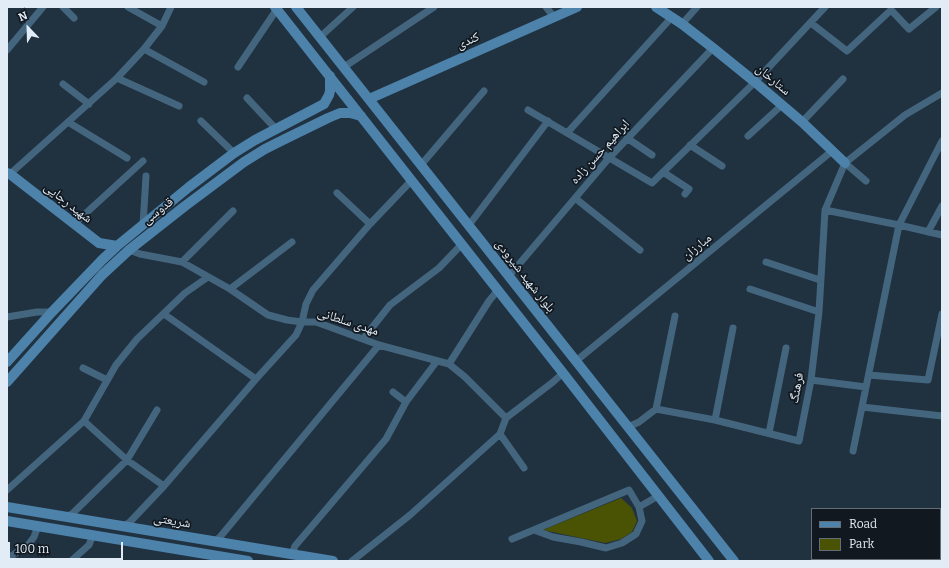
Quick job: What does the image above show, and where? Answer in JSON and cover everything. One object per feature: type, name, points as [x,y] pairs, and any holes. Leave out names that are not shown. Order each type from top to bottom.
[{"type":"main road","name":"بلوار شهید شیرودی","points":[[296,7],[734,561]]},
{"type":"main road","name":"کندی","points":[[369,99],[577,7]]},
{"type":"main road","name":"ستارخان","points":[[656,7],[682,24],[755,82],[802,122],[845,163]]},
{"type":"main road","points":[[276,8],[708,560]]},
{"type":"main road","points":[[328,118],[334,111],[331,105],[324,104],[330,95],[330,76]]},
{"type":"main road","name":"قدوسی","points":[[7,362],[52,312],[116,246],[234,153],[255,140],[324,104]]},
{"type":"main road","name":"قدوسی","points":[[7,382],[102,275],[129,250],[185,206],[244,162],[265,150],[328,118],[343,113],[361,116]]},
{"type":"main road","name":"شهید رجایی","points":[[8,174],[99,243],[116,246]]},
{"type":"main road","points":[[99,243],[102,260]]},
{"type":"main road","name":"شریعتی","points":[[7,507],[333,561]]},
{"type":"main road","name":"شریعتی","points":[[7,521],[93,535],[191,556],[248,561]]},
{"type":"street","points":[[7,50],[43,7]]},
{"type":"street","points":[[63,7],[74,18]]},
{"type":"street","points":[[128,7],[162,26]]},
{"type":"street","points":[[8,174],[118,78],[162,26],[171,7]]},
{"type":"street","points":[[320,37],[353,7]]},
{"type":"street","points":[[344,67],[434,7]]},
{"type":"street","points":[[546,7],[554,17]]},
{"type":"street","points":[[682,24],[697,7]]},
{"type":"street","points":[[528,110],[652,183],[755,82],[825,7]]},
{"type":"street","points":[[810,23],[847,51],[891,10],[909,29],[936,7]]},
{"type":"street","points":[[238,67],[276,8]]},
{"type":"street","points":[[567,133],[672,17]]},
{"type":"street","name":"ابراهیم حسن زاده","points":[[509,276],[609,158],[713,48]]},
{"type":"street","points":[[144,49],[204,82]]},
{"type":"street","points":[[118,78],[179,106]]},
{"type":"street","points":[[802,122],[843,79]]},
{"type":"street","points":[[63,84],[89,104]]},
{"type":"street","points":[[421,165],[484,91]]},
{"type":"street","points":[[845,163],[905,115],[942,93]]},
{"type":"street","points":[[247,98],[276,129]]},
{"type":"street","points":[[748,136],[782,105]]},
{"type":"street","points":[[201,121],[234,153]]},
{"type":"street","points":[[469,225],[548,121]]},
{"type":"street","points":[[68,122],[127,158]]},
{"type":"street","points":[[627,138],[652,155]]},
{"type":"street","points":[[690,145],[722,166]]},
{"type":"street","points":[[853,452],[899,225],[941,145]]},
{"type":"street","name":"مبارزان","points":[[576,361],[832,150]]},
{"type":"street","points":[[74,224],[143,161]]},
{"type":"street","name":"ستارخان","points":[[845,163],[866,182]]},
{"type":"street","name":"فرهنگ","points":[[656,409],[715,420],[799,441],[811,380],[819,312],[825,210],[845,163]]},
{"type":"street","points":[[663,172],[689,189],[685,194]]},
{"type":"street","points":[[142,225],[146,176]]},
{"type":"street","points":[[122,526],[129,523],[164,486],[296,335],[302,322],[306,304],[313,290],[370,224],[412,180]]},
{"type":"street","points":[[337,193],[370,224]]},
{"type":"street","points":[[576,198],[640,250]]},
{"type":"street","points":[[928,232],[942,206]]},
{"type":"street","points":[[182,262],[233,210]]},
{"type":"street","points":[[825,210],[942,235]]},
{"type":"street","points":[[230,290],[292,242]]},
{"type":"street","points":[[363,339],[390,304],[439,268],[462,244]]},
{"type":"street","name":"مهدی سلطانی","points":[[129,250],[140,254],[182,262],[230,290],[268,315],[287,320],[316,322],[379,345],[448,364],[465,377],[506,418]]},
{"type":"street","points":[[766,262],[820,280]]},
{"type":"street","points":[[7,490],[84,421],[116,365],[137,339],[185,294],[208,277]]},
{"type":"street","points":[[750,289],[819,312]]},
{"type":"street","points":[[448,364],[489,301],[498,290]]},
{"type":"street","points":[[7,316],[37,312],[52,312]]},
{"type":"street","points":[[164,314],[256,379]]},
{"type":"street","points":[[868,375],[928,380],[939,341],[942,314]]},
{"type":"street","points":[[628,427],[639,422],[656,409],[675,316]]},
{"type":"street","points":[[715,420],[733,328]]},
{"type":"street","points":[[215,542],[379,345]]},
{"type":"street","points":[[769,434],[786,348]]},
{"type":"street","points":[[292,554],[295,546],[386,439],[406,402],[437,361]]},
{"type":"street","points":[[83,368],[108,380]]},
{"type":"street","points":[[352,561],[410,515],[500,434],[506,418],[563,373]]},
{"type":"street","points":[[811,380],[866,387]]},
{"type":"street","points":[[393,392],[406,402]]},
{"type":"street","points":[[862,407],[942,416]]},
{"type":"street","points":[[65,517],[72,514],[127,460],[158,410]]},
{"type":"street","points":[[84,421],[127,460],[164,486]]},
{"type":"street","points":[[500,434],[524,468]]},
{"type":"street","points":[[512,539],[629,490],[639,507],[642,521],[636,534],[622,543],[606,548],[554,537],[534,530]]},
{"type":"street","points":[[639,507],[658,496]]},
{"type":"street","points":[[7,559],[28,545],[34,537],[38,526]]},
{"type":"street","points":[[71,561],[89,545],[93,535]]},
{"type":"green space","points":[[621,498],[632,508],[637,521],[632,532],[621,539],[605,543],[543,530]]}]
